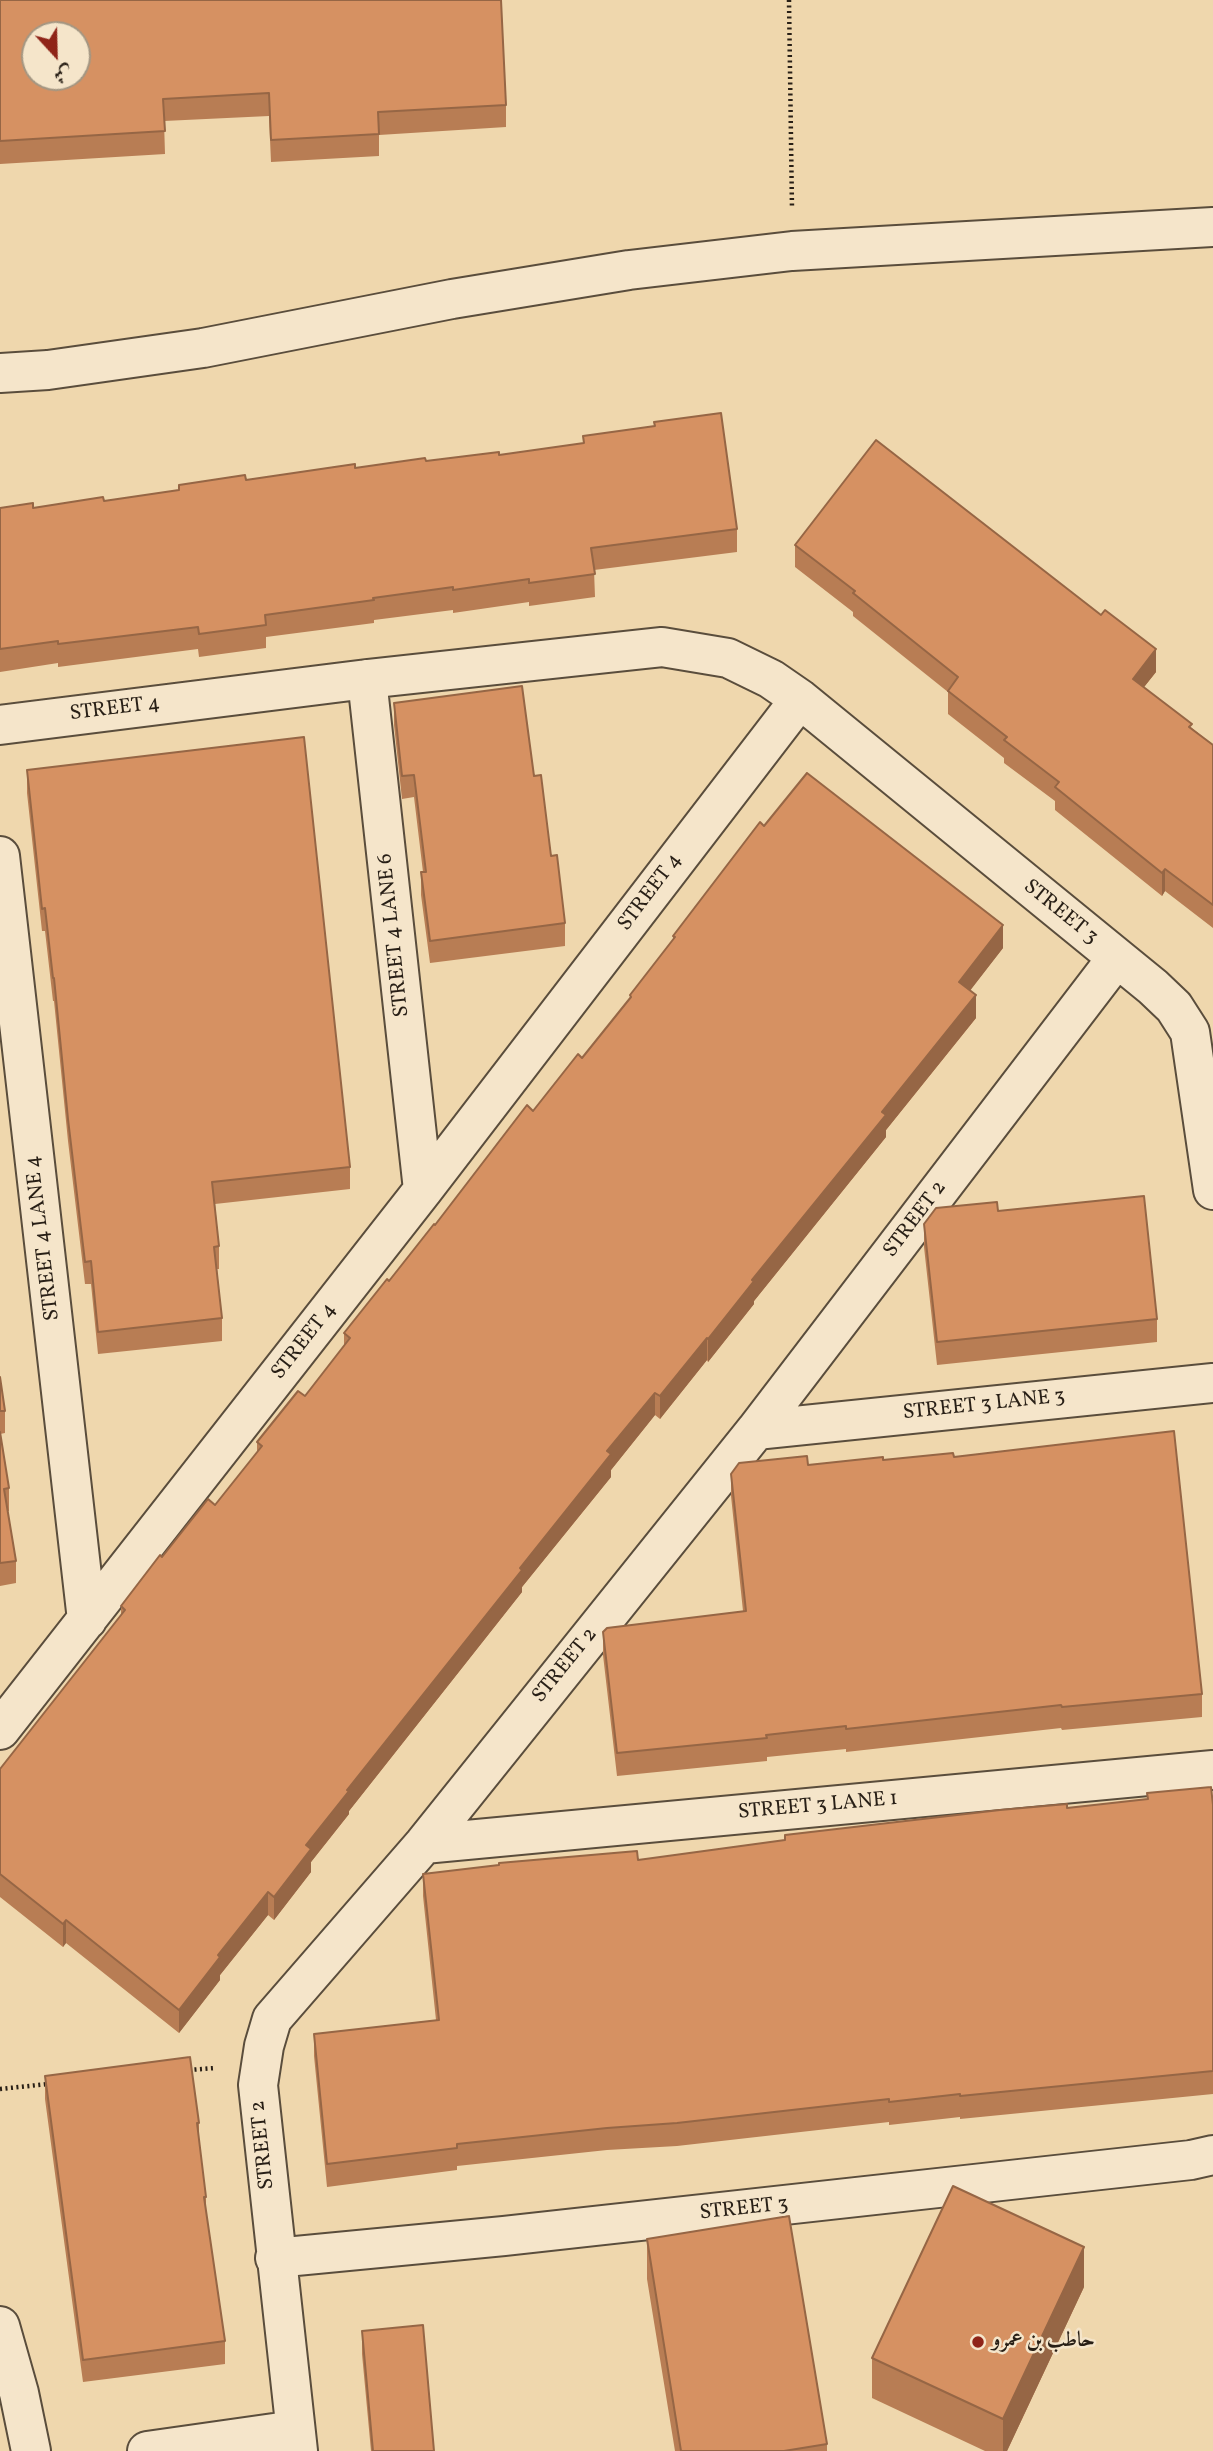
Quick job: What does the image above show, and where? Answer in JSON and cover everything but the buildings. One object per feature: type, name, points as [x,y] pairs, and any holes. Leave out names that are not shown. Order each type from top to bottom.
[{"type":"street","points":[[0,373],[48,370],[203,348],[452,299],[629,270],[792,251],[1213,227]]},
{"type":"street","name":"STREET 4","points":[[0,724],[367,679],[662,647],[728,658],[771,679],[800,699],[423,1190],[0,1730]]},
{"type":"street","name":"STREET 4 LANE 6","points":[[367,679],[423,1190]]},
{"type":"street","name":"STREET 3","points":[[800,699],[1167,1000],[1190,1032],[1213,1190]]},
{"type":"street","name":"STREET 4 LANE 4","points":[[0,856],[87,1620]]},
{"type":"street","name":"STREET 2","points":[[297,2440],[258,2085],[272,2019],[424,1844],[756,1430],[1116,959]]},
{"type":"street","name":"STREET 3 LANE 3","points":[[756,1430],[1213,1383]]},
{"type":"street","name":"STREET 3 LANE 1","points":[[424,1844],[1213,1770]]},
{"type":"street","name":"STREET 3","points":[[275,2258],[518,2235],[1191,2160],[1213,2155]]},
{"type":"street","points":[[0,2326],[32,2451]]},
{"type":"street","points":[[147,2451],[297,2440]]},
{"type":"path","points":[[789,0],[792,251]]},
{"type":"path","points":[[179,2071],[262,2063]]},
{"type":"path","points":[[0,2089],[55,2083]]},
{"type":"place","name":"حاطب بن عمرو","points":[[978,2342]]}]
